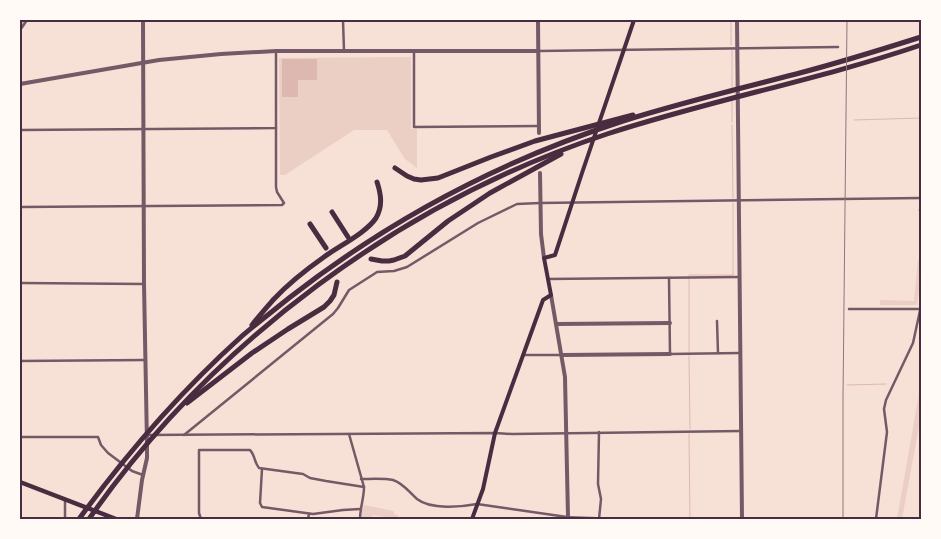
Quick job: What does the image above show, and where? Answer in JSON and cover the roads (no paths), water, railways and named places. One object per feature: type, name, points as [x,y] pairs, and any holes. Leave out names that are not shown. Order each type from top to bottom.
[{"type":"highway","points":[[243,335],[310,282],[383,232],[463,187],[505,166],[586,134],[660,110],[822,67],[921,37]]},
{"type":"highway","points":[[89,519],[102,499],[162,427],[219,369],[279,315],[312,290],[368,250],[417,220],[486,183],[581,143],[645,122],[842,69],[921,45]]},
{"type":"highway","points":[[395,168],[414,179],[438,178],[512,149],[584,127],[660,110]]},
{"type":"highway","points":[[371,259],[388,261],[404,256],[442,226],[490,193],[581,143]]},
{"type":"highway","points":[[80,519],[103,486],[156,422],[243,335],[275,298],[324,256],[362,232],[374,220],[381,201],[376,182]]},
{"type":"highway","points":[[332,212],[348,237]]},
{"type":"highway","points":[[310,224],[326,248]]},
{"type":"highway","points":[[173,415],[252,353],[324,307],[334,294],[337,282]]},
{"type":"highway","points":[[20,482],[116,519]]},
{"type":"main road","points":[[472,519],[486,478],[495,433],[543,300],[551,295],[544,258],[554,255],[634,20]]},
{"type":"street","points":[[20,30],[27,20]]},
{"type":"street","points":[[137,519],[147,458],[143,20]]},
{"type":"street","points":[[343,20],[344,51]]},
{"type":"street","points":[[538,20],[539,133]]},
{"type":"street","points":[[737,20],[742,519]]},
{"type":"street","points":[[20,84],[143,63],[221,54],[276,51],[538,51],[838,47]]},
{"type":"street","points":[[20,207],[284,204],[276,187],[276,51]]},
{"type":"street","points":[[414,51],[414,127],[539,126]]},
{"type":"street","points":[[20,130],[276,128]]},
{"type":"street","points":[[540,173],[541,234],[544,258]]},
{"type":"street","points":[[184,435],[333,314],[349,290],[377,272],[394,271],[407,267],[478,223],[517,204],[921,198]]},
{"type":"street","points":[[921,203],[921,216]]},
{"type":"street","points":[[548,279],[739,277]]},
{"type":"street","points":[[670,278],[670,354]]},
{"type":"street","points":[[20,283],[144,284]]},
{"type":"street","points":[[551,295],[565,377],[568,518]]},
{"type":"street","points":[[849,309],[921,308],[913,343],[884,408],[887,432],[876,519]]},
{"type":"street","points":[[718,321],[718,354]]},
{"type":"street","points":[[557,324],[670,323]]},
{"type":"street","points":[[523,355],[740,353]]},
{"type":"street","points":[[20,361],[145,360]]},
{"type":"street","points":[[147,435],[741,431]]},
{"type":"street","points":[[361,479],[392,480],[402,484],[418,500],[430,505],[464,507],[477,504],[568,518],[598,519],[601,499],[598,484],[599,432]]},
{"type":"street","points":[[349,434],[364,487],[360,519]]},
{"type":"street","points":[[20,437],[98,437],[101,445],[108,453],[132,471],[143,475]]},
{"type":"street","points":[[201,519],[199,513],[198,450],[250,450],[254,453],[256,464],[262,469],[303,474],[326,482],[364,487]]},
{"type":"street","points":[[262,469],[260,503],[262,507],[310,514],[360,509]]},
{"type":"street","points":[[65,500],[65,519]]},
{"type":"street","points":[[308,519],[310,514]]},
{"type":"waterway","points":[[20,25],[23,20]]},
{"type":"waterway","points":[[731,20],[731,45]]},
{"type":"waterway","points":[[732,50],[732,89]]},
{"type":"waterway","points":[[732,100],[732,122]]},
{"type":"waterway","points":[[854,120],[921,118]]},
{"type":"waterway","points":[[732,125],[733,198]]},
{"type":"waterway","points":[[689,352],[689,275],[733,275],[733,203]]},
{"type":"waterway","points":[[689,356],[690,429]]},
{"type":"waterway","points":[[847,385],[886,384]]},
{"type":"waterway","points":[[689,434],[690,519]]},
{"type":"railway","points":[[843,519],[847,20]]}]
